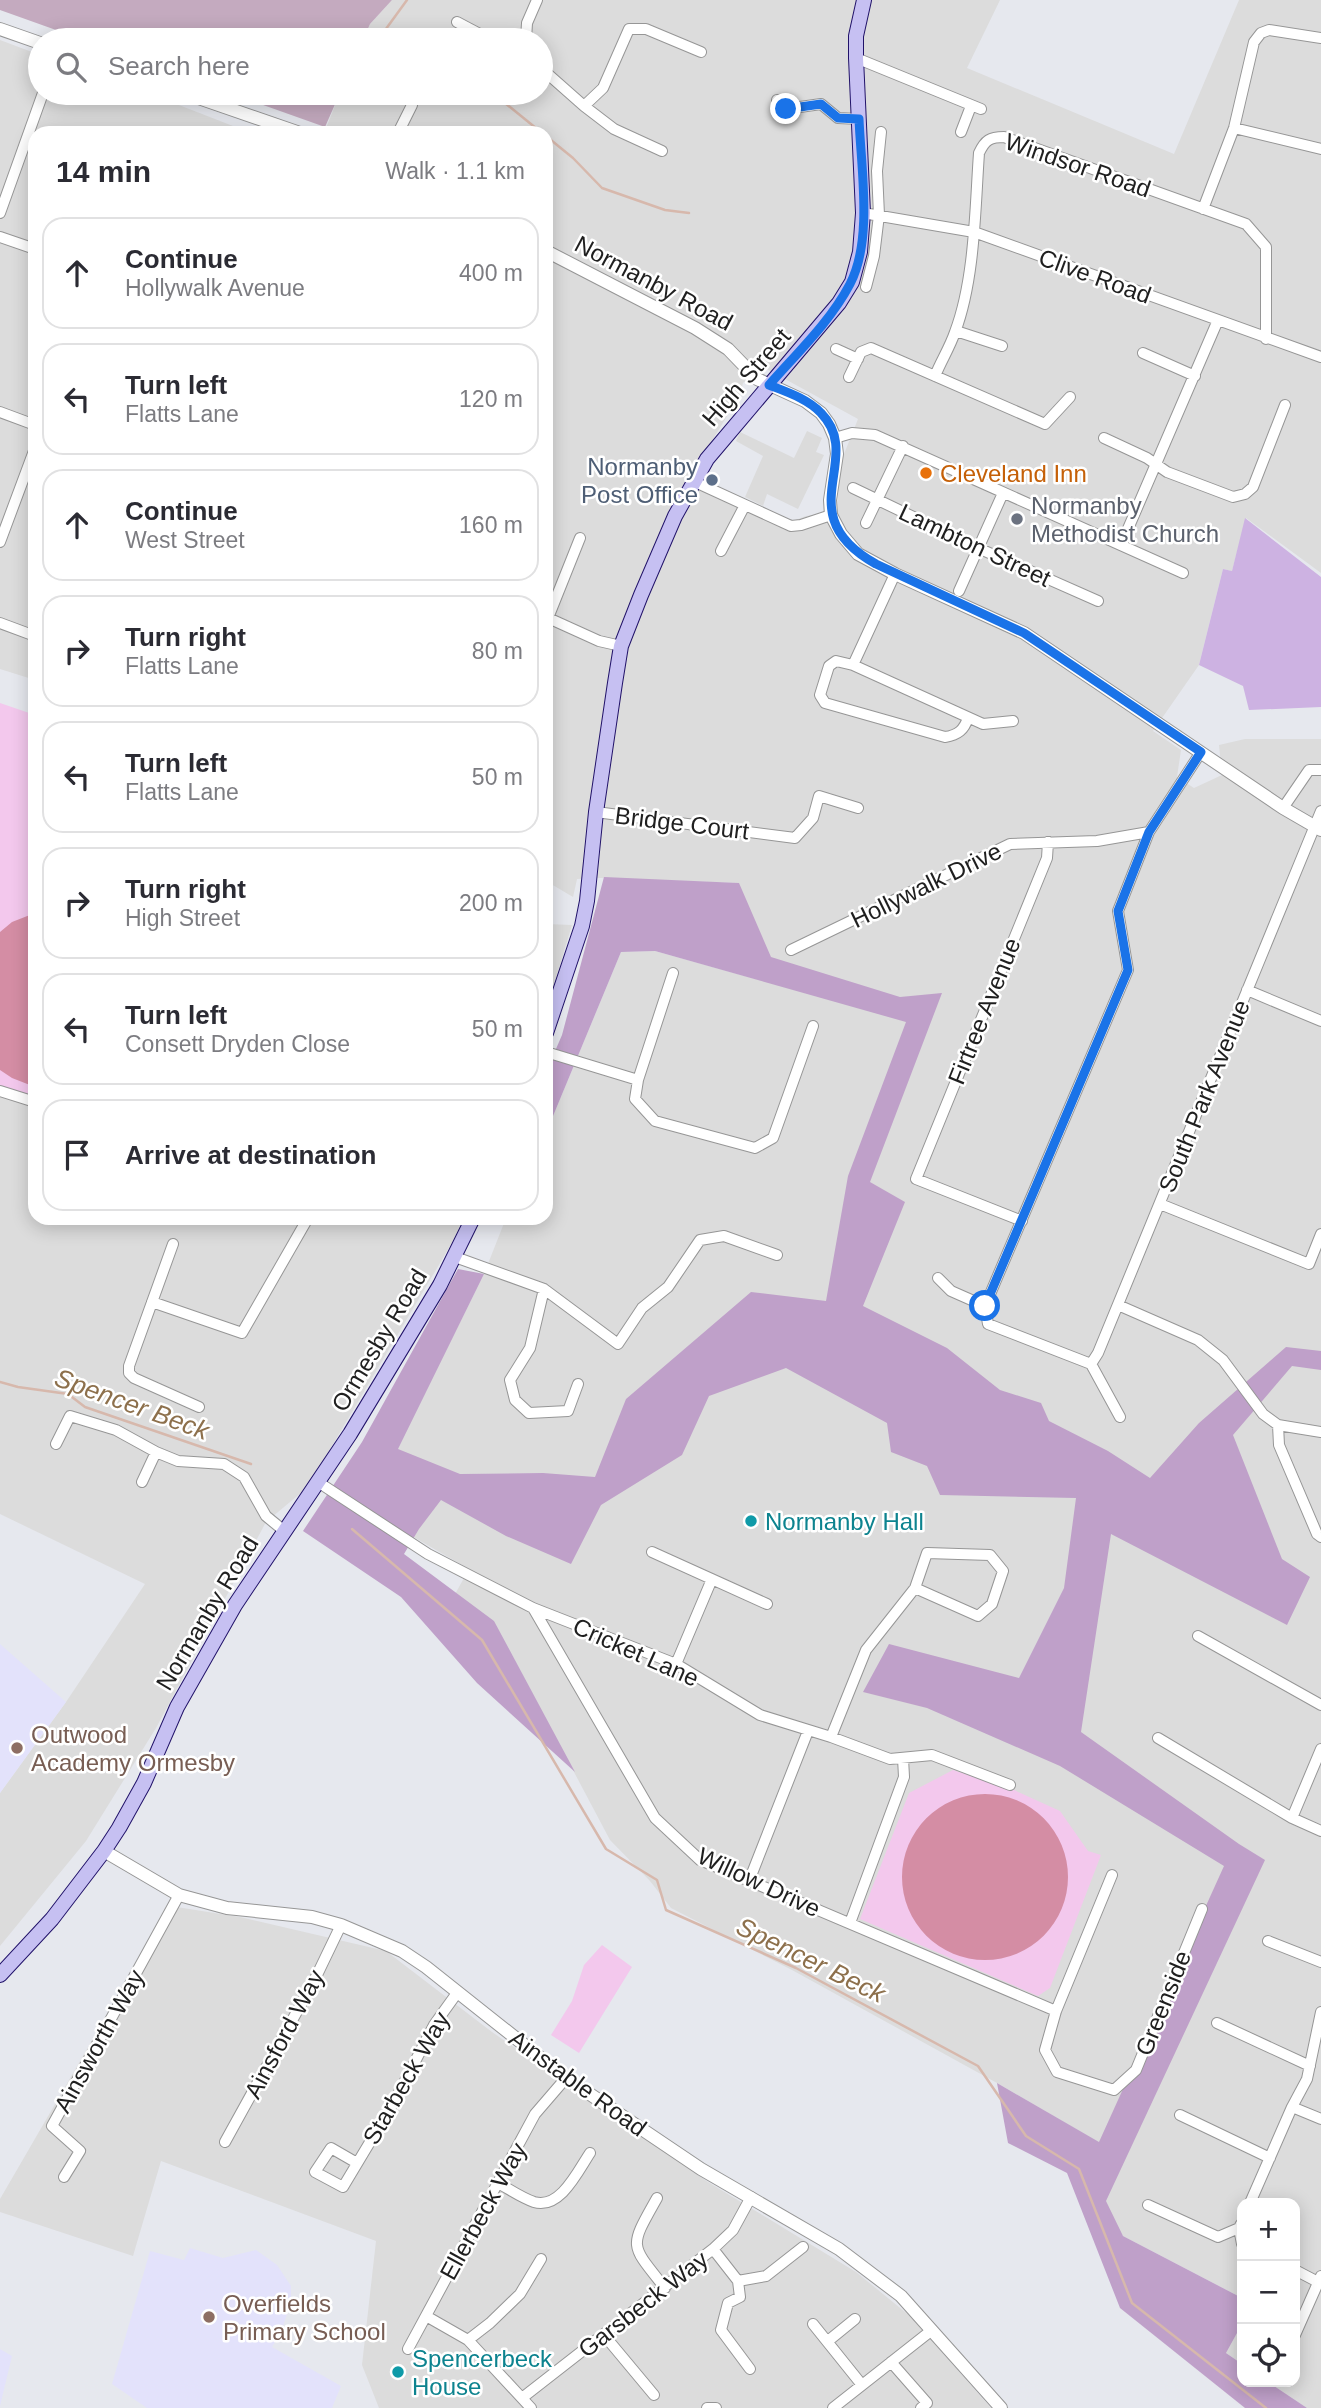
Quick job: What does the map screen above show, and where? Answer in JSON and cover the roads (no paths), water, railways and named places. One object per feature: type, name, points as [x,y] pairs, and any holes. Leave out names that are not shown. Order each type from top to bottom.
[{"type":"main road","name":"High Street","points":[[553,1014],[574,955],[587,901],[596,812],[621,646],[645,583],[693,481],[723,438],[839,303],[852,282],[860,252],[863,213],[856,36],[864,0]]},
{"type":"main road","name":"Ormesby Road","points":[[317,1482],[350,1434],[455,1257],[470,1225]]},
{"type":"main road","name":"Normanby Road","points":[[0,1975],[52,1919],[104,1851],[132,1806],[177,1707],[235,1605],[317,1482]]},
{"type":"street","points":[[527,28],[537,0]]},
{"type":"street","points":[[457,22],[468,28]]},
{"type":"street","points":[[0,29],[28,39]]},
{"type":"street","points":[[584,106],[603,88],[629,29],[646,29],[701,52]]},
{"type":"street","points":[[1203,209],[1234,128],[1254,42],[1261,33],[1269,30],[1321,38]]},
{"type":"street","points":[[856,58],[976,108],[961,132]]},
{"type":"street","points":[[553,79],[614,130],[662,151]]},
{"type":"street","points":[[777,100],[786,109],[821,104],[838,118],[859,119]]},
{"type":"street","points":[[31,126],[39,105]]},
{"type":"street","points":[[215,105],[269,126]]},
{"type":"street","points":[[402,126],[412,105]]},
{"type":"street","points":[[1234,128],[1321,149]]},
{"type":"street","points":[[866,287],[874,256],[879,215],[877,171],[881,132]]},
{"type":"street","points":[[0,212],[28,135]]},
{"type":"street","name":"Windsor Road","points":[[934,376],[956,331],[974,232],[979,153],[984,142],[992,137],[1003,137],[1245,224],[1266,247],[1266,339]]},
{"type":"street","name":"Clive Road","points":[[863,213],[974,232],[1321,357]]},
{"type":"street","points":[[0,237],[28,247]]},
{"type":"street","name":"Normanby Road","points":[[553,255],[706,334],[728,349],[757,379],[805,401],[821,413],[835,438]]},
{"type":"street","points":[[1121,545],[1218,320]]},
{"type":"street","points":[[956,331],[1002,346]]},
{"type":"street","points":[[849,377],[859,356],[871,348],[1045,424],[1070,397]]},
{"type":"street","points":[[836,349],[859,356]]},
{"type":"street","points":[[1143,353],[1195,376]]},
{"type":"street","points":[[1104,438],[1167,472],[1233,497],[1245,494],[1253,487],[1285,405]]},
{"type":"street","points":[[0,412],[28,422]]},
{"type":"street","points":[[1183,573],[903,446],[862,432],[835,438],[837,454],[830,500],[831,515],[841,534],[858,554],[895,574],[1024,633],[1283,808],[1317,828]]},
{"type":"street","points":[[866,523],[903,446]]},
{"type":"street","points":[[0,542],[28,467]]},
{"type":"street","points":[[693,481],[791,526],[831,515]]},
{"type":"street","name":"Lambton Street","points":[[853,488],[978,548],[1098,601]]},
{"type":"street","points":[[959,591],[1003,493]]},
{"type":"street","points":[[721,551],[745,505]]},
{"type":"street","points":[[553,603],[580,538]]},
{"type":"street","points":[[853,666],[895,574]]},
{"type":"street","points":[[553,621],[599,641],[621,646]]},
{"type":"street","points":[[0,623],[28,633]]},
{"type":"street","points":[[968,718],[963,729],[954,736],[945,737],[825,703],[820,695],[829,666],[836,661],[853,666],[983,724],[1013,721]]},
{"type":"street","points":[[1120,1417],[1091,1364],[988,1324],[985,1306],[1128,970],[1118,911],[1149,832],[1201,752]]},
{"type":"street","points":[[1283,808],[1309,770],[1321,770]]},
{"type":"street","name":"Bridge Court","points":[[596,812],[795,838],[813,818],[819,796],[858,808]]},
{"type":"street","name":"South Park Avenue","points":[[1091,1364],[1098,1353],[1247,990],[1317,828],[1321,811]]},
{"type":"street","name":"Hollywalk Drive","points":[[791,950],[1010,844],[1097,841],[1149,832]]},
{"type":"street","name":"Firtree Avenue","points":[[1022,1222],[916,1179],[1047,858],[1048,842]]},
{"type":"street","points":[[673,974],[638,1080],[635,1099],[655,1121],[755,1148],[772,1138],[813,1026]]},
{"type":"street","points":[[1247,990],[1321,1021]]},
{"type":"street","points":[[553,1054],[638,1080]]},
{"type":"street","points":[[0,1091],[28,1100]]},
{"type":"street","points":[[1160,1204],[1309,1264],[1321,1234]]},
{"type":"street","points":[[152,1302],[242,1333],[304,1225]]},
{"type":"street","points":[[455,1257],[544,1289],[618,1344],[642,1308],[668,1287],[700,1240],[724,1236],[777,1255]]},
{"type":"street","points":[[173,1244],[128,1373],[199,1407]]},
{"type":"street","points":[[938,1278],[951,1291],[985,1306]]},
{"type":"street","points":[[544,1289],[530,1348],[510,1380],[515,1400],[529,1413],[568,1411],[578,1384]]},
{"type":"street","points":[[1118,1305],[1198,1340],[1223,1360],[1262,1414],[1278,1425],[1321,1432]]},
{"type":"street","points":[[56,1444],[70,1416],[116,1430],[178,1461],[224,1464],[244,1477],[266,1516],[283,1530]]},
{"type":"street","points":[[1278,1425],[1279,1445],[1317,1534],[1321,1537]]},
{"type":"street","points":[[142,1482],[156,1452]]},
{"type":"street","name":"Cricket Lane","points":[[317,1482],[428,1554],[533,1608],[676,1664],[760,1715],[890,1759],[932,1755],[1010,1785]]},
{"type":"street","points":[[652,1552],[767,1604]]},
{"type":"street","points":[[831,1737],[866,1650],[915,1588],[927,1553],[990,1555],[1003,1571],[992,1604],[978,1616],[915,1588]]},
{"type":"street","points":[[676,1664],[712,1580]]},
{"type":"street","name":"Willow Drive","points":[[533,1608],[655,1818],[699,1860],[1056,2011]]},
{"type":"street","points":[[1198,1636],[1321,1705]]},
{"type":"street","points":[[750,1881],[808,1731]]},
{"type":"street","points":[[1158,1738],[1292,1818],[1321,1831]]},
{"type":"street","points":[[1292,1818],[1321,1749]]},
{"type":"street","points":[[850,1923],[904,1777],[903,1758]]},
{"type":"street","name":"Ainstable Road","points":[[104,1851],[179,1895],[227,1908],[312,1917],[341,1925],[402,1951],[566,2078],[701,2169],[839,2249],[901,2296],[1001,2408]]},
{"type":"street","points":[[1056,2011],[1112,1875]]},
{"type":"street","name":"Ainsworth Way","points":[[64,2177],[80,2151],[52,2126],[179,1895]]},
{"type":"street","name":"Greenside","points":[[1056,2011],[1045,2050],[1057,2072],[1114,2090],[1136,2070],[1202,1909]]},
{"type":"street","name":"Ainsford Way","points":[[225,2142],[316,1977],[341,1925]]},
{"type":"street","points":[[1268,1941],[1321,1962]]},
{"type":"street","name":"Starbeck Way","points":[[357,2163],[394,2102],[434,2025],[457,1993]]},
{"type":"street","points":[[1252,2198],[1307,2079],[1321,2012]]},
{"type":"street","points":[[1217,2023],[1310,2066]]},
{"type":"street","name":"Ellerbeck Way","points":[[408,2349],[536,2114],[566,2078]]},
{"type":"street","points":[[1292,2107],[1321,2119]]},
{"type":"street","points":[[1180,2115],[1270,2158]]},
{"type":"street","points":[[498,2183],[533,2202],[544,2203],[559,2196],[590,2153]]},
{"type":"street","name":"Garsbeck Way","points":[[522,2398],[713,2249],[733,2230],[751,2197]]},
{"type":"street","points":[[657,2198],[637,2233],[636,2244],[640,2256],[665,2287]]},
{"type":"street","points":[[1148,2205],[1218,2237],[1237,2226]]},
{"type":"street","points":[[737,2281],[765,2276],[803,2247]]},
{"type":"street","points":[[713,2249],[737,2281],[740,2297],[728,2303],[721,2330],[750,2369]]},
{"type":"street","points":[[468,2340],[520,2294],[541,2259]]},
{"type":"street","points":[[1300,2272],[1320,2279],[1300,2324]]},
{"type":"street","points":[[426,2316],[468,2340],[531,2408]]},
{"type":"street","points":[[828,2341],[855,2319]]},
{"type":"street","points":[[813,2324],[862,2385]]},
{"type":"street","points":[[833,2408],[932,2330]]},
{"type":"street","points":[[604,2335],[654,2395]]},
{"type":"street","points":[[891,2362],[927,2403],[921,2408]]},
{"type":"street","points":[[707,2408],[716,2408]]},
{"type":"waterway","points":[[387,28],[407,0]]},
{"type":"waterway","points":[[507,105],[533,126]]},
{"type":"waterway","points":[[553,142],[602,188],[665,210],[689,213]]},
{"type":"waterway","name":"Spencer Beck","points":[[0,1382],[68,1394],[85,1407],[251,1464]]},
{"type":"waterway","name":"Spencer Beck","points":[[352,1529],[482,1640],[606,1849],[657,1880],[666,1910],[796,1968],[978,2066],[1026,2136],[1079,2169],[1132,2303],[1266,2408]]},
{"type":"place","name":"Cleveland Inn","points":[[926,473]]},
{"type":"place","name":"Normanby Post Office","points":[[712,480]]},
{"type":"place","name":"Normanby Methodist Church","points":[[1017,519]]},
{"type":"place","name":"Normanby Hall","points":[[751,1521]]},
{"type":"place","name":"Outwood Academy Ormesby","points":[[17,1748]]},
{"type":"place","name":"Overfields Primary School","points":[[209,2317]]},
{"type":"place","name":"Spencerbeck House","points":[[398,2372]]}]
